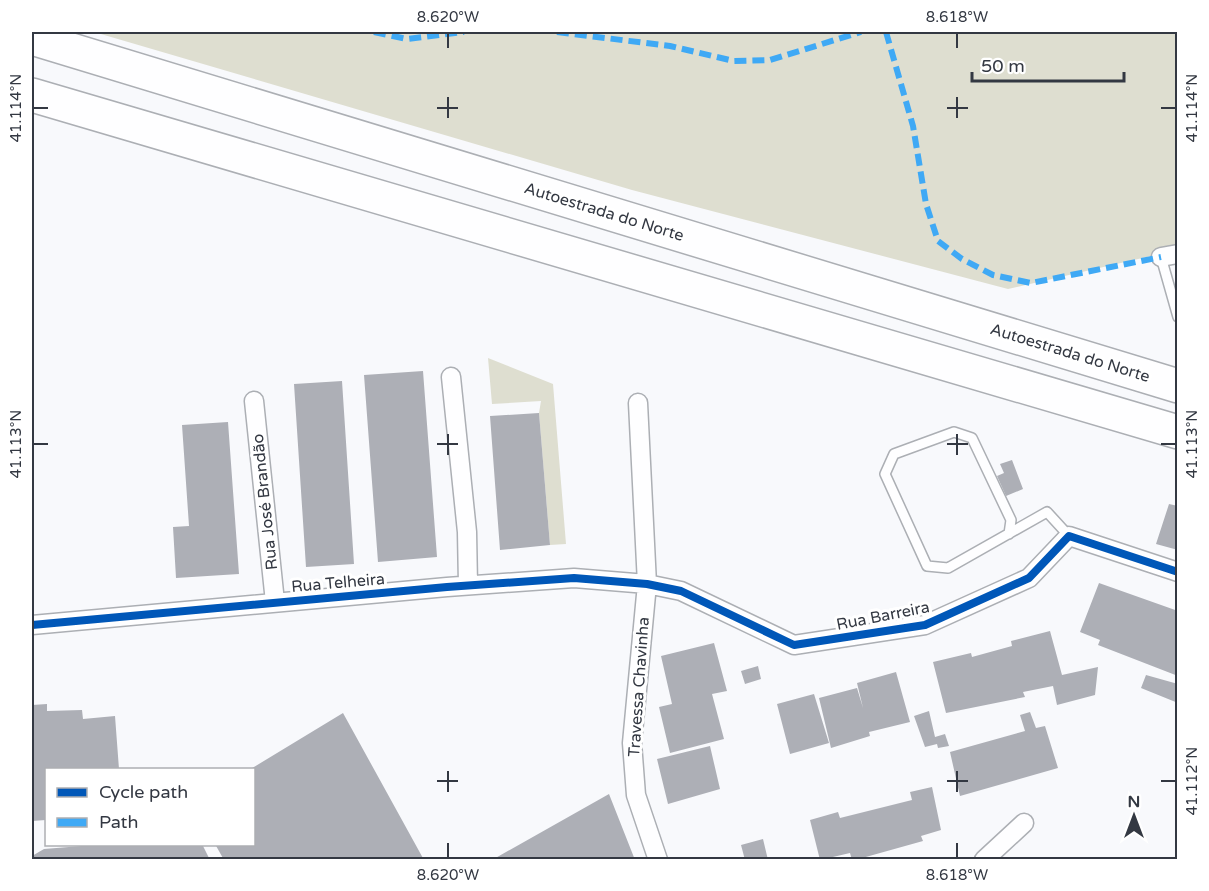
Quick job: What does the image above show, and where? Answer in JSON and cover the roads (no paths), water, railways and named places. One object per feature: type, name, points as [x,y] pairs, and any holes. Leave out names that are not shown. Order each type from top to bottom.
[{"type":"highway","name":"Autoestrada do Norte","points":[[32,38],[1178,386]]},
{"type":"highway","points":[[32,95],[1178,432]]},
{"type":"street","points":[[451,377],[466,521],[468,585]]},
{"type":"street","name":"Rua José Brandão","points":[[254,401],[275,602]]},
{"type":"street","name":"Travessa Chavinha","points":[[638,403],[647,584],[632,743],[636,795],[658,860]]},
{"type":"street","points":[[1069,536],[1178,572]]},
{"type":"street","name":"Rua Barreira","points":[[647,584],[681,591],[795,645],[925,625],[1029,579],[1069,536]]},
{"type":"street","name":"Rua Telheira","points":[[32,625],[468,585],[574,579],[647,584]]},
{"type":"street","points":[[984,860],[1024,823]]},
{"type":"lane","points":[[1169,255],[1178,317]]},
{"type":"lane","points":[[1010,534],[1011,520],[972,438],[954,432],[894,454],[885,474],[927,566],[948,568],[1010,534],[1047,513],[1069,536]]}]
